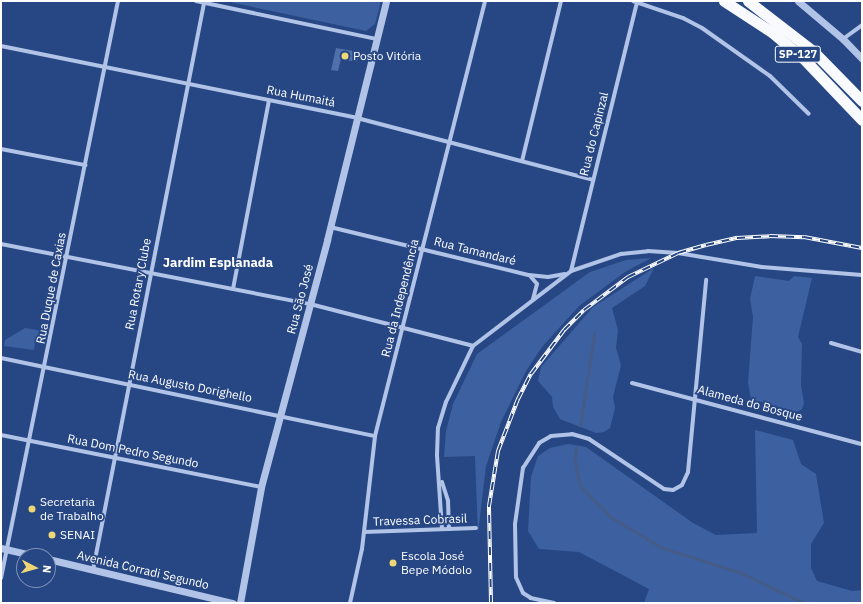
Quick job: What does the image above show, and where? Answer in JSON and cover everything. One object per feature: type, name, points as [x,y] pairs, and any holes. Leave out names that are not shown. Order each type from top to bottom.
[{"type":"highway","name":"SP-127","points":[[724,1],[773,33],[802,57],[862,120]]},
{"type":"highway","name":"SP-127","points":[[748,1],[813,51],[862,101]]},
{"type":"street","name":"Rua Duque de Caxias","points":[[1,578],[4,548],[30,440],[118,1]]},
{"type":"street","points":[[196,1],[377,39]]},
{"type":"street","name":"Rua São José","points":[[240,603],[261,487],[330,227],[386,1]]},
{"type":"street","name":"Rua da Independência","points":[[350,603],[364,532],[375,436],[485,1]]},
{"type":"street","points":[[522,161],[561,1]]},
{"type":"street","points":[[798,1],[843,39],[862,59]]},
{"type":"street","points":[[635,2],[683,18],[702,28],[770,76],[809,114]]},
{"type":"street","name":"Rua do Capinzal","points":[[570,272],[594,180],[635,2]]},
{"type":"street","name":"Rua Rotary Clube","points":[[92,570],[204,3]]},
{"type":"street","points":[[843,39],[862,26]]},
{"type":"street","name":"Rua Humaitá","points":[[1,46],[357,118],[450,141],[594,180]]},
{"type":"street","points":[[233,289],[269,100]]},
{"type":"street","points":[[1,149],[85,165]]},
{"type":"street","name":"Rua Tamandaré","points":[[330,227],[423,248],[529,275],[548,278],[621,254],[648,251],[678,252],[762,267],[862,275]]},
{"type":"street","points":[[1,244],[310,304],[473,346]]},
{"type":"street","points":[[442,529],[437,439],[440,421],[446,402],[473,346],[570,272]]},
{"type":"street","points":[[529,275],[537,284],[532,300]]},
{"type":"street","points":[[554,603],[531,598],[523,593],[516,577],[515,524],[519,481],[529,455],[539,443],[561,434],[589,439],[660,486],[669,490],[678,488],[685,481],[688,472],[706,280]]},
{"type":"street","points":[[831,343],[862,352]]},
{"type":"street","name":"Rua Augusto Dorighello","points":[[1,358],[281,415],[375,436]]},
{"type":"street","name":"Alameda do Bosque","points":[[632,383],[694,398],[862,444]]},
{"type":"street","name":"Rua Dom Pedro Segundo","points":[[1,435],[261,487]]},
{"type":"street","points":[[440,478],[448,501],[449,529]]},
{"type":"street","name":"Travessa Cobrasil","points":[[364,532],[476,528]]},
{"type":"street","points":[[4,548],[16,551]]},
{"type":"street","name":"Avenida Corradi Segundo","points":[[56,561],[233,603]]},
{"type":"shaded area","points":[[225,1],[381,1],[375,24],[366,31]]},
{"type":"shaded area","points":[[651,258],[625,272],[579,306],[542,347],[526,371],[501,422],[486,466],[478,534],[475,456],[444,457],[446,431],[453,404],[477,354],[590,272],[626,260]]},
{"type":"shaded area","points":[[654,268],[645,286],[612,308],[618,330],[616,348],[621,365],[613,397],[615,408],[610,428],[604,432],[596,433],[560,419],[553,407],[552,397],[538,381],[541,367],[593,307]]},
{"type":"shaded area","points":[[755,276],[789,281],[794,276],[812,278],[798,337],[802,344],[801,385],[804,403],[802,409],[797,412],[751,399],[748,383],[753,317],[750,299]]},
{"type":"shaded area","points":[[25,328],[42,331],[36,337],[34,350],[4,346],[5,340]]},
{"type":"shaded area","points":[[755,430],[793,440],[801,464],[816,474],[824,523],[811,544],[811,568],[817,581],[852,591],[862,590],[862,603],[644,603],[649,589],[579,552],[539,549],[528,531],[531,477],[538,456],[550,448],[568,444],[586,447],[693,523],[716,535],[757,533]]},
{"type":"building","points":[[336,48],[359,52],[357,62],[341,59],[338,71],[331,70]]},
{"type":"waterway","points":[[580,426],[594,334]]},
{"type":"waterway","points":[[577,447],[575,458],[580,486],[611,517],[663,548],[739,572],[805,603]]},
{"type":"railway","points":[[491,603],[489,506],[498,451],[518,399],[531,374],[564,330],[584,310],[628,277],[678,253],[737,238],[770,236],[804,237],[862,248]]},
{"type":"place","name":"Posto Vitória","points":[[345,56]]},
{"type":"place","name":"Secretaria de Trabalho","points":[[32,509]]},
{"type":"place","name":"SENAI","points":[[52,535]]},
{"type":"place","name":"Escola José Bepe Módolo","points":[[393,563]]},
{"type":"district","name":"Jardim Esplanada","points":[[218,263]]}]
